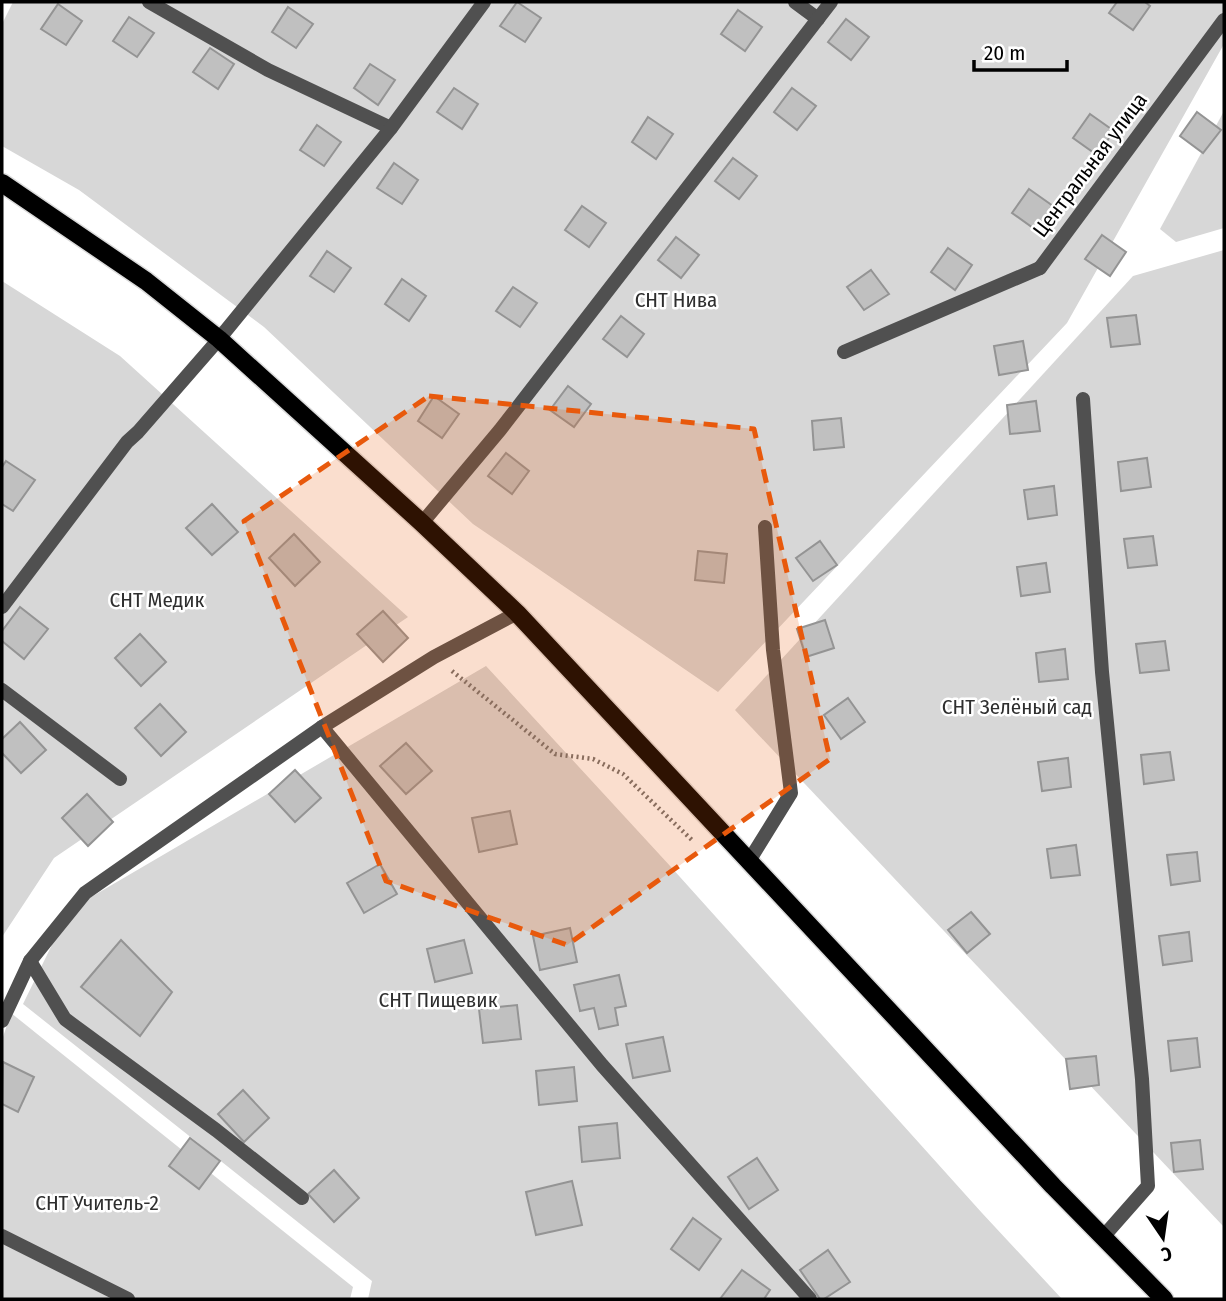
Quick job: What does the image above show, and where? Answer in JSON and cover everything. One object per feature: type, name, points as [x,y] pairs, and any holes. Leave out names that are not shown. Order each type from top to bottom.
[{"type":"main road","points":[[2,183],[146,281],[219,338],[517,613],[1164,1299]]},
{"type":"street","points":[[149,2],[268,70],[391,128]]},
{"type":"street","points":[[2,607],[127,442],[219,338],[391,128],[484,2]]},
{"type":"street","points":[[795,2],[818,19]]},
{"type":"street","points":[[422,523],[500,430],[831,2]]},
{"type":"street","name":"Центральная улица","points":[[844,352],[1040,268],[1224,20]]},
{"type":"street","points":[[1083,400],[1102,672],[1142,1079],[1148,1186],[1103,1237]]},
{"type":"street","points":[[749,860],[791,793],[773,650],[765,527]]},
{"type":"street","points":[[2,1021],[30,961],[85,893],[322,727],[434,657],[517,613]]},
{"type":"street","points":[[2,690],[120,779]]},
{"type":"street","points":[[322,727],[602,1065],[810,1299]]},
{"type":"street","points":[[30,961],[65,1020],[216,1130],[302,1198]]},
{"type":"street","points":[[2,1236],[128,1299]]},
{"type":"path","points":[[434,657],[555,754],[593,759],[623,774],[702,850]]},
{"type":"highlighted area","points":[[429,396],[754,429],[830,759],[567,945],[386,881],[244,521]]},
{"type":"green space","name":"СНТ Нива","points":[[13,2],[1224,2],[1224,44],[1067,323],[718,692],[473,524],[264,327],[79,190],[2,146],[2,24]]},
{"type":"green space","points":[[1224,111],[1224,228],[1176,242],[1160,229]]},
{"type":"green space","name":"СНТ Зелёный сад","points":[[1224,250],[1224,1227],[735,710],[1133,276]]},
{"type":"green space","name":"СНТ Медик","points":[[2,281],[120,356],[408,617],[54,858],[2,937]]},
{"type":"green space","name":"СНТ Пищевик","points":[[486,666],[1062,1299],[368,1299],[372,1281],[23,1004],[69,910]]},
{"type":"green space","name":"СНТ Учитель-2","points":[[11,1013],[353,1287],[350,1299],[2,1299],[2,1040]]},
{"type":"building","points":[[517,2],[541,18],[525,42],[500,26]]},
{"type":"building","points":[[1117,2],[1145,2],[1150,6],[1133,30],[1109,13]]},
{"type":"building","points":[[58,4],[82,21],[66,45],[41,29]]},
{"type":"building","points":[[288,7],[313,24],[296,48],[272,32]]},
{"type":"building","points":[[738,10],[762,27],[745,51],[721,34]]},
{"type":"building","points":[[129,17],[154,33],[137,57],[113,41]]},
{"type":"building","points":[[846,19],[869,37],[851,60],[828,42]]},
{"type":"building","points":[[210,48],[234,64],[218,89],[193,72]]},
{"type":"building","points":[[370,64],[395,80],[378,105],[354,88]]},
{"type":"building","points":[[454,88],[478,104],[462,129],[437,112]]},
{"type":"building","points":[[792,88],[816,106],[797,130],[774,112]]},
{"type":"building","points":[[1197,112],[1221,130],[1203,153],[1180,136]]},
{"type":"building","points":[[1090,114],[1114,131],[1097,155],[1073,138]]},
{"type":"building","points":[[648,117],[673,134],[656,159],[632,142]]},
{"type":"building","points":[[317,125],[341,142],[324,166],[300,150]]},
{"type":"building","points":[[733,158],[757,176],[739,199],[715,181]]},
{"type":"building","points":[[394,163],[418,180],[402,204],[377,188]]},
{"type":"building","points":[[1029,189],[1053,206],[1036,230],[1012,213]]},
{"type":"building","points":[[582,206],[606,223],[589,247],[565,230]]},
{"type":"building","points":[[1102,235],[1126,252],[1110,276],[1085,259]]},
{"type":"building","points":[[676,237],[699,255],[681,278],[658,260]]},
{"type":"building","points":[[948,248],[972,265],[955,290],[931,272]]},
{"type":"building","points":[[327,251],[351,268],[334,292],[310,276]]},
{"type":"building","points":[[871,270],[889,294],[864,310],[847,287]]},
{"type":"building","points":[[402,279],[426,296],[409,321],[385,304]]},
{"type":"building","points":[[513,287],[537,303],[520,327],[496,311]]},
{"type":"building","points":[[1136,315],[1140,344],[1111,347],[1107,318]]},
{"type":"building","points":[[621,316],[644,334],[627,357],[603,339]]},
{"type":"building","points":[[1023,341],[1028,370],[999,375],[994,346]]},
{"type":"building","points":[[568,386],[591,404],[574,427],[550,410]]},
{"type":"building","points":[[434,396],[459,414],[442,438],[418,421]]},
{"type":"building","points":[[1036,401],[1040,431],[1010,434],[1007,405]]},
{"type":"building","points":[[841,418],[844,447],[814,450],[812,421]]},
{"type":"building","points":[[506,453],[529,471],[512,494],[488,476]]},
{"type":"building","points":[[1147,458],[1151,487],[1121,491],[1118,462]]},
{"type":"building","points":[[6,461],[35,480],[13,511],[2,504],[2,467]]},
{"type":"building","points":[[1054,486],[1057,515],[1028,519],[1024,490]]},
{"type":"building","points":[[212,504],[238,532],[212,555],[186,528]]},
{"type":"building","points":[[294,534],[320,562],[295,586],[269,558]]},
{"type":"building","points":[[1153,536],[1157,565],[1128,568],[1124,539]]},
{"type":"building","points":[[820,541],[837,565],[813,581],[796,558]]},
{"type":"building","points":[[698,551],[727,554],[724,583],[695,580]]},
{"type":"building","points":[[1046,563],[1050,592],[1021,596],[1017,567]]},
{"type":"building","points":[[20,607],[48,629],[24,659],[2,641],[2,631]]},
{"type":"building","points":[[383,611],[408,638],[383,662],[357,634]]},
{"type":"building","points":[[825,620],[834,648],[806,657],[797,629]]},
{"type":"building","points":[[140,634],[166,662],[141,686],[115,658]]},
{"type":"building","points":[[1165,641],[1169,670],[1140,673],[1136,644]]},
{"type":"building","points":[[1065,649],[1068,679],[1039,682],[1036,653]]},
{"type":"building","points":[[848,698],[865,722],[841,739],[824,715]]},
{"type":"building","points":[[160,704],[186,732],[161,756],[135,728]]},
{"type":"building","points":[[20,722],[46,750],[21,773],[2,753],[2,739]]},
{"type":"building","points":[[406,743],[432,771],[406,794],[380,766]]},
{"type":"building","points":[[1170,752],[1174,780],[1144,784],[1141,755]]},
{"type":"building","points":[[1068,758],[1071,787],[1042,791],[1038,762]]},
{"type":"building","points":[[295,770],[321,798],[295,822],[269,794]]},
{"type":"building","points":[[87,794],[113,822],[88,846],[62,818]]},
{"type":"building","points":[[510,811],[517,844],[479,852],[472,818]]},
{"type":"building","points":[[1076,845],[1080,875],[1051,878],[1047,849]]},
{"type":"building","points":[[1197,852],[1200,881],[1171,885],[1167,855]]},
{"type":"building","points":[[380,864],[397,894],[364,913],[347,883]]},
{"type":"building","points":[[971,912],[990,934],[967,953],[948,930]]},
{"type":"building","points":[[570,928],[577,962],[540,970],[533,936]]},
{"type":"building","points":[[1189,932],[1192,961],[1163,965],[1159,936]]},
{"type":"building","points":[[121,940],[172,992],[140,1036],[81,987]]},
{"type":"building","points":[[464,940],[472,973],[435,982],[427,949]]},
{"type":"building","points":[[619,975],[626,1006],[615,1008],[618,1025],[599,1029],[594,1008],[580,1011],[574,985]]},
{"type":"building","points":[[517,1005],[521,1039],[483,1043],[479,1009]]},
{"type":"building","points":[[663,1037],[670,1071],[633,1078],[626,1044]]},
{"type":"building","points":[[1197,1038],[1200,1067],[1171,1071],[1168,1041]]},
{"type":"building","points":[[1096,1056],[1099,1085],[1070,1089],[1066,1059]]},
{"type":"building","points":[[3,1062],[34,1077],[18,1112],[2,1104]]},
{"type":"building","points":[[574,1067],[577,1101],[539,1105],[536,1071]]},
{"type":"building","points":[[243,1090],[269,1118],[244,1142],[218,1114]]},
{"type":"building","points":[[617,1123],[620,1158],[582,1162],[579,1127]]},
{"type":"building","points":[[190,1138],[220,1161],[199,1189],[169,1166]]},
{"type":"building","points":[[1200,1140],[1203,1169],[1174,1172],[1171,1143]]},
{"type":"building","points":[[757,1158],[778,1190],[749,1209],[728,1177]]},
{"type":"building","points":[[334,1170],[359,1198],[334,1222],[308,1194]]},
{"type":"building","points":[[572,1181],[582,1225],[536,1235],[526,1192]]},
{"type":"building","points":[[693,1218],[721,1239],[699,1270],[671,1249]]},
{"type":"building","points":[[828,1250],[850,1282],[820,1299],[800,1270]]},
{"type":"building","points":[[742,1270],[770,1290],[764,1299],[720,1299]]}]
